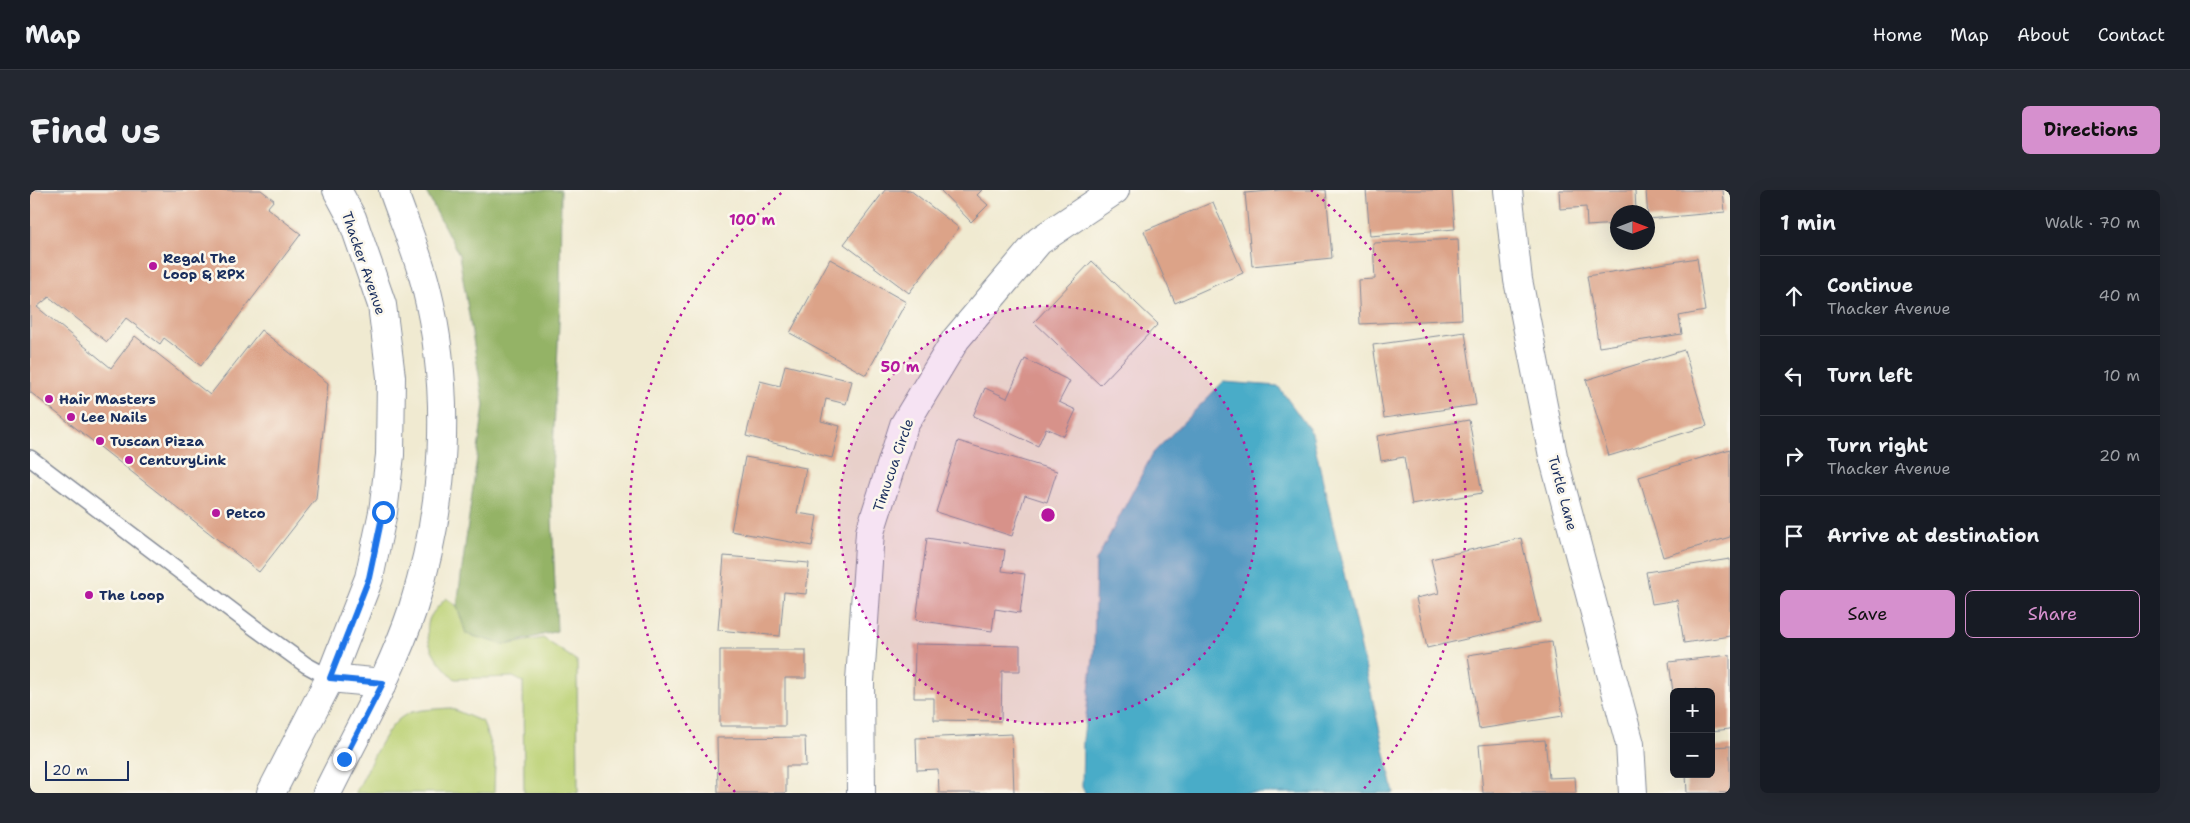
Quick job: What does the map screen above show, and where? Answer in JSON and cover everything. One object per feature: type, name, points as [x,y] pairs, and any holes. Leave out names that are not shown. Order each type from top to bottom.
[{"type":"street","name":"Thacker Avenue","points":[[271,793],[330,678],[369,578],[383,512],[390,455],[391,377],[382,305],[352,218],[337,190]]},
{"type":"street","points":[[327,793],[383,683],[413,608],[434,529],[443,442],[438,355],[426,286],[393,190]]},
{"type":"street","name":"Timucua Circle","points":[[861,793],[860,681],[870,532],[904,425],[956,339],[1039,240],[1115,190]]},
{"type":"street","name":"Turtle Lane","points":[[1508,190],[1518,280],[1553,456],[1630,744],[1633,793]]},
{"type":"street","points":[[330,678],[383,683]]},
{"type":"lane","points":[[30,458],[255,628],[306,665],[330,678]]},
{"type":"green space","points":[[425,190],[561,190],[560,302],[551,494],[557,631],[505,645],[466,634],[457,606],[484,405],[459,255]]},
{"type":"green space","points":[[446,598],[457,606],[467,634],[505,645],[543,638],[577,661],[578,793],[524,793],[523,682],[513,677],[455,679],[449,673],[438,660],[430,646],[427,629],[430,617]]},
{"type":"green space","points":[[450,708],[483,722],[495,760],[494,793],[355,793],[393,725],[402,717],[412,712]]},
{"type":"water","points":[[1223,382],[1278,386],[1312,433],[1394,793],[1085,793],[1082,787],[1083,740],[1094,650],[1096,561],[1153,453]]},
{"type":"building","points":[[30,190],[261,190],[274,200],[267,208],[301,234],[201,366],[164,338],[160,344],[126,318],[107,342],[49,297],[37,307],[111,368],[135,336],[210,395],[261,330],[328,383],[316,499],[259,572],[30,392]]},
{"type":"building","points":[[885,190],[910,190],[959,228],[909,293],[844,244]]},
{"type":"building","points":[[940,190],[982,190],[977,195],[988,205],[971,222]]},
{"type":"building","points":[[1281,190],[1326,190],[1332,258],[1252,266],[1245,193]]},
{"type":"building","points":[[1366,190],[1452,190],[1455,229],[1370,236]]},
{"type":"building","points":[[1559,190],[1635,190],[1636,205],[1610,205],[1610,225],[1587,226],[1586,207],[1560,209]]},
{"type":"building","points":[[1646,190],[1723,190],[1725,212],[1655,218],[1655,205],[1647,205]]},
{"type":"building","points":[[1213,202],[1243,273],[1175,303],[1144,231]]},
{"type":"building","points":[[1458,239],[1462,319],[1360,324],[1358,280],[1375,279],[1373,243]]},
{"type":"building","points":[[1697,258],[1705,311],[1679,316],[1682,334],[1599,347],[1587,276]]},
{"type":"building","points":[[830,259],[906,302],[866,375],[790,333]]},
{"type":"building","points":[[1092,261],[1158,324],[1100,385],[1034,322]]},
{"type":"building","points":[[1465,332],[1476,405],[1384,418],[1373,345]]},
{"type":"building","points":[[1684,350],[1707,426],[1609,456],[1586,380]]},
{"type":"building","points":[[1025,359],[1070,381],[1059,402],[1076,410],[1064,436],[1046,428],[1038,446],[973,416],[985,388],[1007,398]]},
{"type":"building","points":[[785,365],[852,381],[846,404],[826,399],[821,421],[840,426],[832,458],[746,436],[760,381],[780,386]]},
{"type":"building","points":[[1469,420],[1482,493],[1412,505],[1404,457],[1381,461],[1377,436]]},
{"type":"building","points":[[958,441],[1057,471],[1047,502],[1025,495],[1012,536],[936,512]]},
{"type":"building","points":[[1730,449],[1730,537],[1663,557],[1639,477]]},
{"type":"building","points":[[745,457],[806,468],[797,513],[817,516],[812,546],[731,531]]},
{"type":"building","points":[[927,538],[1005,550],[1002,571],[1025,574],[1020,613],[995,609],[992,631],[916,620]]},
{"type":"building","points":[[1521,538],[1540,622],[1427,648],[1416,598],[1439,593],[1431,559]]},
{"type":"building","points":[[724,556],[809,563],[806,594],[784,592],[780,636],[718,630]]},
{"type":"building","points":[[1730,559],[1730,636],[1684,643],[1677,600],[1652,604],[1646,572]]},
{"type":"building","points":[[1552,642],[1563,716],[1479,729],[1468,655]]},
{"type":"building","points":[[915,644],[1020,646],[1020,671],[1002,671],[1001,721],[934,720],[934,698],[914,698]]},
{"type":"building","points":[[720,650],[806,650],[806,678],[785,678],[785,726],[720,726]]},
{"type":"building","points":[[1730,655],[1730,729],[1715,731],[1715,688],[1672,688],[1669,662]]},
{"type":"building","points":[[1012,734],[1014,793],[939,793],[938,769],[917,770],[916,738]]},
{"type":"building","points":[[805,737],[806,766],[786,766],[786,793],[718,793],[717,738]]},
{"type":"building","points":[[1545,740],[1549,778],[1575,777],[1576,793],[1483,793],[1479,745]]},
{"type":"building","points":[[1730,746],[1730,793],[1687,793],[1686,778],[1715,778],[1715,747]]},
{"type":"place","name":"Regal The Loop & RPX","points":[[153,266]]},
{"type":"place","name":"Hair Masters","points":[[49,399]]},
{"type":"place","name":"Lee Nails","points":[[71,417]]},
{"type":"place","name":"Tuscan Pizza","points":[[100,441]]},
{"type":"place","name":"CenturyLink","points":[[129,460]]},
{"type":"place","name":"Petco","points":[[216,513]]},
{"type":"place","name":"The Loop","points":[[89,595]]},
{"type":"route","points":[[344,759],[383,683],[330,678],[369,578],[383,512]]}]
